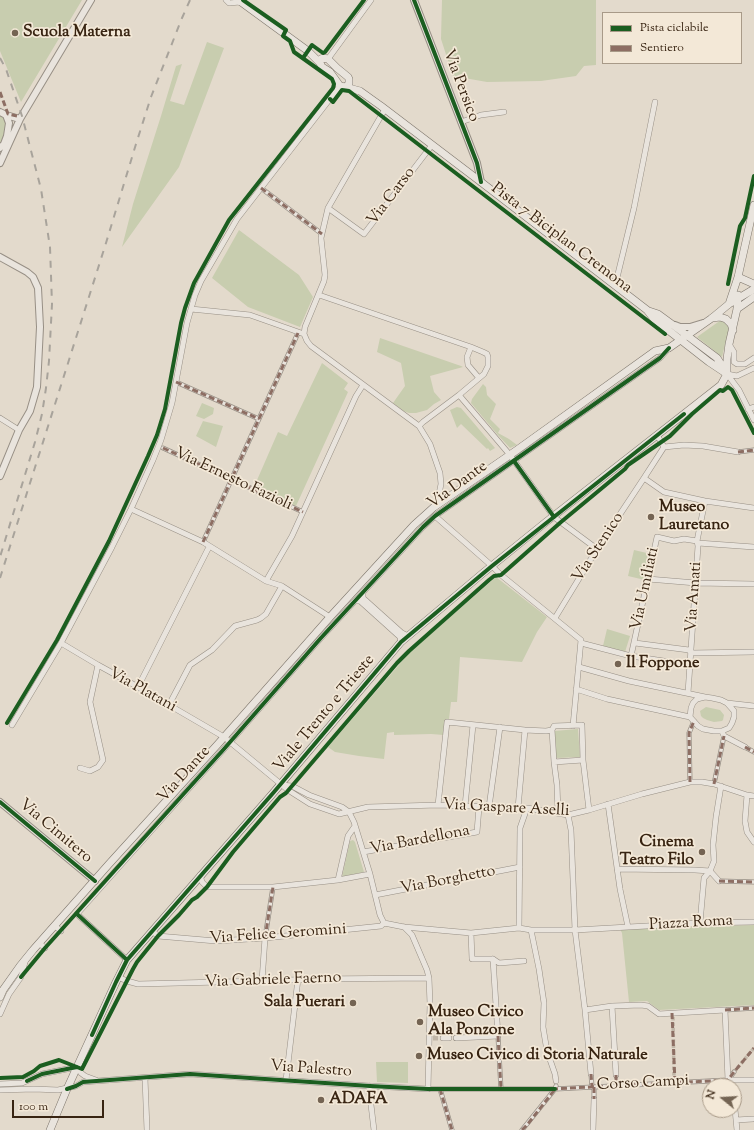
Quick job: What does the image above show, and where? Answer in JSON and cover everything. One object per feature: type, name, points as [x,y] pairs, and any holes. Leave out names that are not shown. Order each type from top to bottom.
[{"type":"main road","points":[[239,1],[308,51],[337,68],[346,75],[360,92]]},
{"type":"main road","points":[[324,60],[322,67],[330,72],[343,86],[360,92],[385,109],[647,310],[654,319],[680,340],[727,374]]},
{"type":"main road","points":[[343,86],[349,84],[349,79]]},
{"type":"main road","points":[[729,304],[738,277],[754,205]]},
{"type":"main road","points":[[738,277],[754,284]]},
{"type":"main road","points":[[727,374],[729,344],[737,309],[738,277]]},
{"type":"main road","name":"Via Dante","points":[[0,997],[3,990],[26,959],[42,946],[54,926],[414,525],[434,507],[512,458],[552,424],[655,351],[669,348],[712,318],[729,304],[754,289]]},
{"type":"main road","points":[[737,309],[754,297]]},
{"type":"main road","points":[[647,310],[658,314],[717,358],[727,374]]},
{"type":"main road","points":[[712,318],[726,319],[731,324],[733,330]]},
{"type":"main road","name":"Viale Trento e Trieste","points":[[50,1130],[67,1089],[127,960],[280,785],[402,642],[554,516],[721,385],[727,374]]},
{"type":"street","points":[[0,163],[20,119],[91,0]]},
{"type":"street","points":[[226,0],[229,3],[239,1]]},
{"type":"street","points":[[324,60],[371,0]]},
{"type":"street","name":"Via Persico","points":[[414,0],[477,163],[482,182]]},
{"type":"street","points":[[12,725],[61,643],[112,547],[161,440],[172,403],[187,324],[201,281],[234,224],[343,86]]},
{"type":"street","points":[[615,286],[634,208],[655,102]]},
{"type":"street","points":[[385,109],[328,208],[321,243],[325,275],[319,295],[304,327],[304,334],[311,346],[418,426],[430,444],[440,473],[440,494],[434,507]]},
{"type":"street","points":[[2,112],[20,119]]},
{"type":"street","points":[[0,155],[2,146],[7,136],[9,123],[2,112]]},
{"type":"street","points":[[461,122],[481,116],[504,112]]},
{"type":"street","name":"Via Carso","points":[[328,208],[364,234],[432,145]]},
{"type":"street","points":[[464,169],[469,170],[477,163]]},
{"type":"street","points":[[261,188],[322,234]]},
{"type":"street","points":[[0,257],[33,277],[38,288],[40,327],[37,387],[30,411],[19,430],[0,476]]},
{"type":"street","points":[[319,295],[471,347],[486,354],[488,357],[488,366],[484,374],[418,426]]},
{"type":"street","points":[[191,309],[250,315],[304,334]]},
{"type":"street","points":[[673,325],[690,327],[704,323]]},
{"type":"street","points":[[203,542],[298,333]]},
{"type":"street","points":[[729,344],[734,352],[734,362],[737,364],[745,364],[754,358]]},
{"type":"street","points":[[471,347],[467,357],[468,365],[479,378]]},
{"type":"street","name":"Via Dante","points":[[77,914],[320,639],[423,527],[435,516],[512,458],[547,437],[660,358],[669,348]]},
{"type":"street","points":[[727,374],[736,376],[754,368]]},
{"type":"street","points":[[727,374],[735,383],[754,420]]},
{"type":"street","points":[[176,382],[259,419]]},
{"type":"street","points":[[266,581],[292,536],[356,396],[363,385]]},
{"type":"street","points":[[458,395],[512,458],[554,516],[597,549]]},
{"type":"street","points":[[748,409],[754,407]]},
{"type":"street","points":[[0,418],[19,430]]},
{"type":"street","points":[[547,437],[552,424]]},
{"type":"street","points":[[657,435],[664,447]]},
{"type":"street","points":[[664,447],[684,445],[703,446],[738,452],[754,450]]},
{"type":"street","points":[[664,447],[644,478],[664,492],[705,501],[754,508]]},
{"type":"street","name":"Via Ernesto Fazioli","points":[[163,448],[303,512]]},
{"type":"street","name":"Via Stenico","points":[[555,618],[597,549],[644,478]]},
{"type":"street","name":"Via Amati","points":[[688,693],[698,542],[705,501]]},
{"type":"street","points":[[130,509],[203,542],[266,581],[282,586],[330,617]]},
{"type":"street","points":[[435,516],[492,566],[500,575],[581,640],[573,726]]},
{"type":"street","name":"Via Umiliati","points":[[631,656],[657,538],[674,541],[684,539],[698,542]]},
{"type":"street","points":[[698,542],[754,547]]},
{"type":"street","points":[[138,687],[210,546]]},
{"type":"street","name":"Via Dante","points":[[374,580],[377,565]]},
{"type":"street","points":[[648,579],[696,583],[754,584]]},
{"type":"street","points":[[169,705],[190,665],[212,650],[235,626],[257,620],[266,614],[282,586]]},
{"type":"street","points":[[363,593],[363,598],[402,633],[408,636]]},
{"type":"street","points":[[356,601],[360,601],[400,637],[402,642]]},
{"type":"street","name":"Via Dante","points":[[308,643],[320,639]]},
{"type":"street","name":"Via Platani","points":[[61,643],[224,737],[230,742]]},
{"type":"street","points":[[581,643],[631,656],[690,665]]},
{"type":"street","points":[[635,643],[689,650],[691,653],[754,652]]},
{"type":"street","points":[[80,768],[90,771],[98,767],[103,760],[90,702],[98,665]]},
{"type":"street","points":[[286,667],[286,679]]},
{"type":"street","points":[[579,667],[705,698]]},
{"type":"street","points":[[576,690],[607,699],[692,719],[703,729],[723,734],[754,752]]},
{"type":"street","points":[[690,782],[689,733],[692,719],[691,708],[693,703],[697,699],[712,698],[727,703],[754,706]]},
{"type":"street","points":[[714,784],[723,734],[729,728],[734,717],[734,711],[727,703]]},
{"type":"street","points":[[438,805],[447,722],[546,731],[552,730],[554,726],[582,725],[583,760],[589,810]]},
{"type":"street","points":[[465,806],[473,725]]},
{"type":"street","points":[[489,807],[500,727]]},
{"type":"street","points":[[518,808],[525,730]]},
{"type":"street","points":[[552,730],[558,813]]},
{"type":"street","name":"Via Gaspare Aselli","points":[[230,742],[280,785],[310,804],[339,814],[368,807],[438,805],[527,808],[568,815],[690,782],[714,784],[754,796]]},
{"type":"street","points":[[554,762],[583,760]]},
{"type":"street","points":[[700,923],[704,878],[710,871],[714,862],[716,817],[721,786]]},
{"type":"street","points":[[747,795],[745,821],[747,832],[754,842]]},
{"type":"street","name":"Via Cimitero","points":[[0,802],[96,880]]},
{"type":"street","points":[[608,804],[620,889],[628,927]]},
{"type":"street","name":"Via Bardellona","points":[[363,852],[477,832],[479,807]]},
{"type":"street","points":[[519,928],[520,828],[527,808]]},
{"type":"street","points":[[349,812],[355,826],[370,874],[380,915],[384,923]]},
{"type":"street","points":[[568,815],[571,830],[575,930],[594,1099],[593,1130]]},
{"type":"street","points":[[338,880],[348,836],[355,826]]},
{"type":"street","name":"Via Borghetto","points":[[375,895],[520,867]]},
{"type":"street","points":[[617,869],[710,871],[719,881],[754,882]]},
{"type":"street","points":[[200,875],[202,882],[207,887],[272,887],[338,880],[370,874]]},
{"type":"street","points":[[96,880],[102,886]]},
{"type":"street","points":[[262,981],[264,938],[272,887]]},
{"type":"street","points":[[75,903],[77,914],[127,960]]},
{"type":"street","name":"Piazza Roma","points":[[519,928],[531,930],[575,930],[700,923],[754,922]]},
{"type":"street","name":"Via Felice Geromini","points":[[152,931],[158,936],[216,942],[381,926],[384,923],[404,927],[471,933],[519,928]]},
{"type":"street","points":[[54,926],[60,931]]},
{"type":"street","points":[[404,927],[412,935],[429,978],[431,1038],[428,1089]]},
{"type":"street","points":[[522,1130],[556,1086],[555,1074],[547,1051],[543,1027],[544,1003],[531,930]]},
{"type":"street","points":[[471,933],[472,959],[493,959],[499,963],[524,961]]},
{"type":"street","name":"Via Dante","points":[[0,1014],[9,994],[21,977],[26,959]]},
{"type":"street","points":[[493,959],[501,1089]]},
{"type":"street","name":"Via Gabriele Faerno","points":[[118,977],[138,984],[298,979],[429,978]]},
{"type":"street","points":[[286,1080],[298,979]]},
{"type":"street","points":[[585,1010],[612,1006],[641,1005],[648,1006],[659,1014],[672,1015],[754,1008]]},
{"type":"street","points":[[612,1006],[616,1075]]},
{"type":"street","points":[[725,1010],[728,1078]]},
{"type":"street","points":[[456,1038],[498,1036]]},
{"type":"street","points":[[443,1038],[449,1038]]},
{"type":"street","points":[[0,1084],[22,1083],[42,1074],[78,1067],[81,1073],[85,1076],[98,1081]]},
{"type":"street","points":[[730,1078],[734,1072]]},
{"type":"street","name":"Via Palestro","points":[[0,1090],[34,1089],[50,1091],[67,1089],[83,1082],[190,1074],[428,1089],[501,1089],[556,1086]]},
{"type":"street","points":[[145,1078],[147,1130]]},
{"type":"street","points":[[674,1078],[675,1083]]},
{"type":"street","name":"Corso Campi","points":[[742,1080],[754,1080]]},
{"type":"street","name":"Corso Campi","points":[[556,1086],[593,1087],[616,1084],[702,1081]]},
{"type":"street","points":[[370,1086],[368,1088],[374,1130]]},
{"type":"street","points":[[440,1089],[448,1125],[452,1130]]},
{"type":"street","points":[[737,1130],[736,1120],[753,1119]]},
{"type":"street","points":[[527,1125],[528,1130]]},
{"type":"green space","points":[[0,0],[82,0],[21,102],[0,51]]},
{"type":"green space","points":[[442,0],[596,0],[596,65],[584,66],[576,76],[541,81],[487,82],[453,76],[441,39]]},
{"type":"green space","points":[[207,42],[224,48],[179,167],[122,247],[133,204],[176,66],[182,64],[170,101],[184,105]]},
{"type":"green space","points":[[0,115],[6,123],[4,135],[0,144]]},
{"type":"green space","points":[[239,230],[299,275],[313,297],[300,327],[248,307],[212,278]]},
{"type":"green space","points":[[721,320],[727,322],[729,328],[722,357],[697,337]]},
{"type":"green space","points":[[380,338],[463,367],[430,376],[434,392],[441,400],[427,410],[416,413],[403,411],[393,403],[405,386],[401,363],[377,352]]},
{"type":"green space","points":[[322,363],[348,383],[344,389],[348,392],[296,506],[254,487],[278,432],[287,436]]},
{"type":"green space","points":[[483,384],[486,387],[487,395],[496,404],[490,419],[500,429],[498,433],[517,445],[510,448],[471,403],[472,399]]},
{"type":"green space","points":[[202,403],[214,408],[213,414],[204,419],[196,416]]},
{"type":"green space","points":[[457,407],[461,408],[495,448],[490,451],[488,448],[487,449],[461,424],[457,428],[450,410]]},
{"type":"green space","points":[[203,421],[223,426],[216,447],[196,436]]},
{"type":"green space","points":[[634,550],[651,554],[645,580],[628,576]]},
{"type":"green space","points":[[496,577],[547,617],[537,632],[522,662],[460,657],[457,702],[451,702],[449,719],[446,719],[444,735],[394,735],[394,732],[387,733],[384,759],[335,752],[328,747],[410,652]]},
{"type":"green space","points":[[607,629],[630,636],[625,652],[603,646]]},
{"type":"green space","points":[[706,707],[720,710],[724,715],[723,720],[714,722],[703,718],[700,711]]},
{"type":"green space","points":[[578,729],[580,757],[556,758],[554,731]]},
{"type":"green space","points":[[353,840],[355,842],[364,872],[342,877],[350,841]]},
{"type":"green space","points":[[754,925],[754,1005],[659,1010],[647,1001],[629,1002],[622,933],[620,929]]},
{"type":"green space","points":[[376,1062],[408,1062],[408,1083],[377,1082]]},
{"type":"tunnel","points":[[673,1017],[674,1078]]},
{"type":"tunnel","points":[[433,1038],[443,1038]]},
{"type":"tunnel","points":[[734,1072],[754,1048]]},
{"type":"tunnel","points":[[616,1075],[616,1082]]},
{"type":"railway","points":[[0,578],[151,97],[190,0]]},
{"type":"railway","points":[[0,58],[6,69],[22,116],[41,189],[50,247],[52,304],[49,361],[42,414],[0,557]]},
{"type":"marked path","points":[[0,92],[8,114],[17,116]]},
{"type":"marked path","points":[[261,188],[322,234]]},
{"type":"marked path","points":[[203,542],[298,333]]},
{"type":"marked path","points":[[176,382],[259,419]]},
{"type":"marked path","points":[[163,448],[303,512]]},
{"type":"marked path","points":[[738,452],[754,450]]},
{"type":"marked path","points":[[690,782],[689,733],[694,721]]},
{"type":"marked path","points":[[714,784],[724,736]]},
{"type":"marked path","points":[[745,747],[754,752]]},
{"type":"marked path","points":[[719,881],[754,882]]},
{"type":"marked path","points":[[265,938],[273,887]]},
{"type":"marked path","points":[[725,1010],[754,1008]]},
{"type":"marked path","points":[[672,1013],[675,1083]]},
{"type":"marked path","points":[[498,1036],[501,1089]]},
{"type":"marked path","points":[[552,1089],[728,1080],[754,1048]]},
{"type":"marked path","points":[[591,1074],[592,1087]]},
{"type":"marked path","points":[[616,1075],[616,1085]]},
{"type":"marked path","points":[[594,1087],[594,1099]]},
{"type":"marked path","points":[[522,1130],[556,1088]]},
{"type":"marked path","points":[[440,1089],[452,1130]]},
{"type":"cycle path","points":[[7,723],[57,640],[109,541],[157,435],[165,409],[181,323],[194,283],[229,220],[333,88],[334,84],[332,79],[294,52],[290,41],[283,36],[286,30],[243,0]]},
{"type":"cycle path","points":[[303,58],[312,45],[323,53],[325,52],[364,0]]},
{"type":"cycle path","points":[[414,0],[477,163],[481,182]]},
{"type":"cycle path","name":"Pista 7 Biciplan Cremona","points":[[330,99],[333,102],[342,90],[349,91],[665,334]]},
{"type":"cycle path","points":[[728,284],[740,226],[745,218],[754,176]]},
{"type":"cycle path","points":[[21,977],[45,948],[224,749],[320,639],[423,527],[435,516],[660,358],[669,348]]},
{"type":"cycle path","points":[[0,1078],[23,1077],[40,1066],[59,1060],[82,1069],[133,969],[158,936],[192,900],[207,887],[233,852],[280,797],[286,793],[397,663],[489,580],[494,576],[501,575],[628,465],[670,436],[692,414],[720,390],[723,391],[728,387],[732,390],[754,433]]},
{"type":"cycle path","points":[[92,1035],[127,960],[274,792],[401,642],[492,566],[684,414]]},
{"type":"cycle path","points":[[514,461],[554,517]]},
{"type":"cycle path","points":[[0,802],[95,881]]},
{"type":"cycle path","points":[[77,914],[127,960]]},
{"type":"cycle path","points":[[27,1081],[42,1074],[77,1067]]},
{"type":"cycle path","points":[[67,1089],[83,1082],[190,1074],[428,1089],[555,1089]]},
{"type":"place","name":"Scuola Materna","points":[[15,33]]},
{"type":"place","name":"Museo Lauretano","points":[[651,517]]},
{"type":"place","name":"Il Foppone","points":[[618,664]]},
{"type":"place","name":"Cinema Teatro Filo","points":[[702,852]]},
{"type":"place","name":"Sala Puerari","points":[[353,1003]]},
{"type":"place","name":"Museo Civico Ala Ponzone","points":[[420,1022]]},
{"type":"place","name":"Museo Civico di Storia Naturale","points":[[419,1056]]},
{"type":"place","name":"ADAFA","points":[[321,1100]]}]
